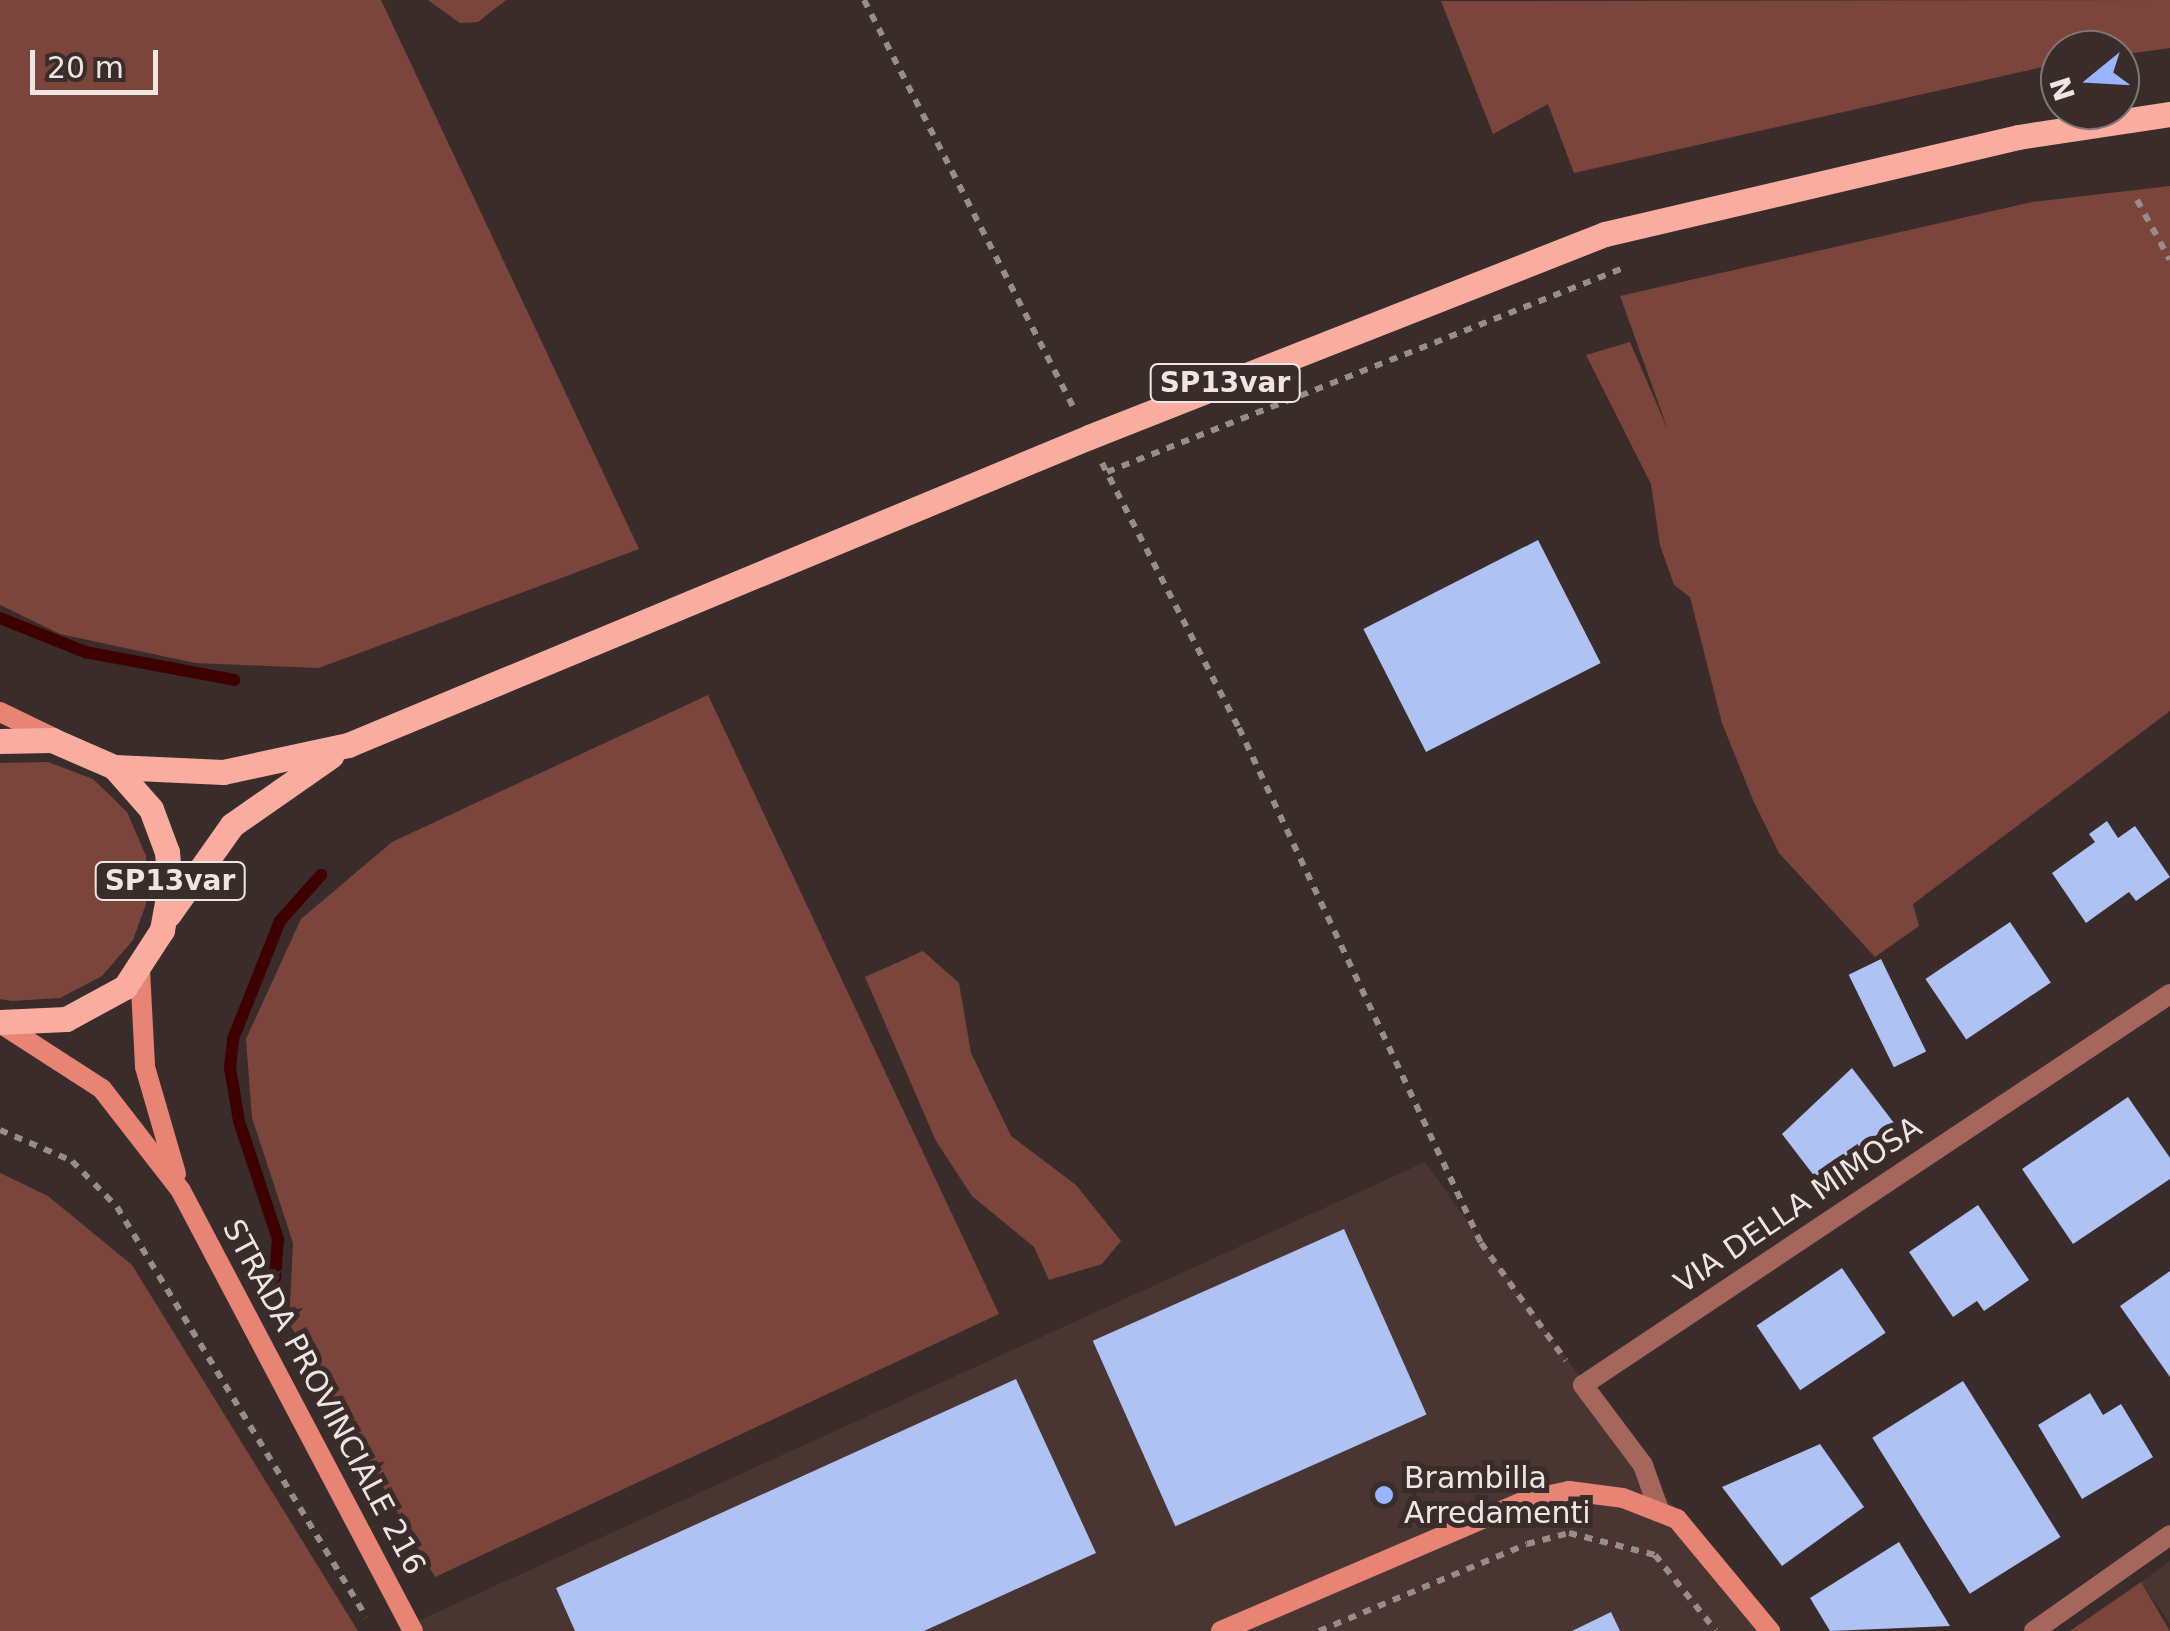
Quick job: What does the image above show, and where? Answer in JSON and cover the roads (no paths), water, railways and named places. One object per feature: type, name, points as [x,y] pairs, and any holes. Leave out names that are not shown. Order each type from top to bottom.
[{"type":"main road","name":"SP13var","points":[[114,767],[223,772],[348,745],[1088,436],[1605,234],[2018,137],[2170,114]]},
{"type":"main road","name":"SP13var","points":[[0,741],[63,742],[114,767],[145,800],[161,830],[170,874],[166,919]]},
{"type":"main road","name":"SP13var","points":[[0,1022],[32,1024],[77,1016],[116,994],[140,970],[166,919],[242,817],[348,745]]},
{"type":"street","points":[[0,712],[63,742]]},
{"type":"street","name":"STRADA PROVINCIALE 216","points":[[140,970],[145,1067],[181,1191]]},
{"type":"street","name":"VIA DELLA MIMOSA","points":[[1660,1510],[1642,1465],[1583,1385],[2170,994]]},
{"type":"street","name":"STRADA PROVINCIALE 216","points":[[0,1022],[102,1089],[181,1191],[413,1631]]},
{"type":"street","points":[[1221,1631],[1551,1492],[1587,1491],[1660,1510],[1696,1535],[1770,1631]]},
{"type":"street","points":[[2034,1631],[2170,1535]]},
{"type":"waterway","points":[[0,618],[85,652],[234,680]]},
{"type":"waterway","points":[[274,1292],[278,1239],[239,1121],[230,1068],[233,1039],[280,921],[321,875]]},
{"type":"place","name":"Brambilla Arredamenti","points":[[1384,1495]]}]
